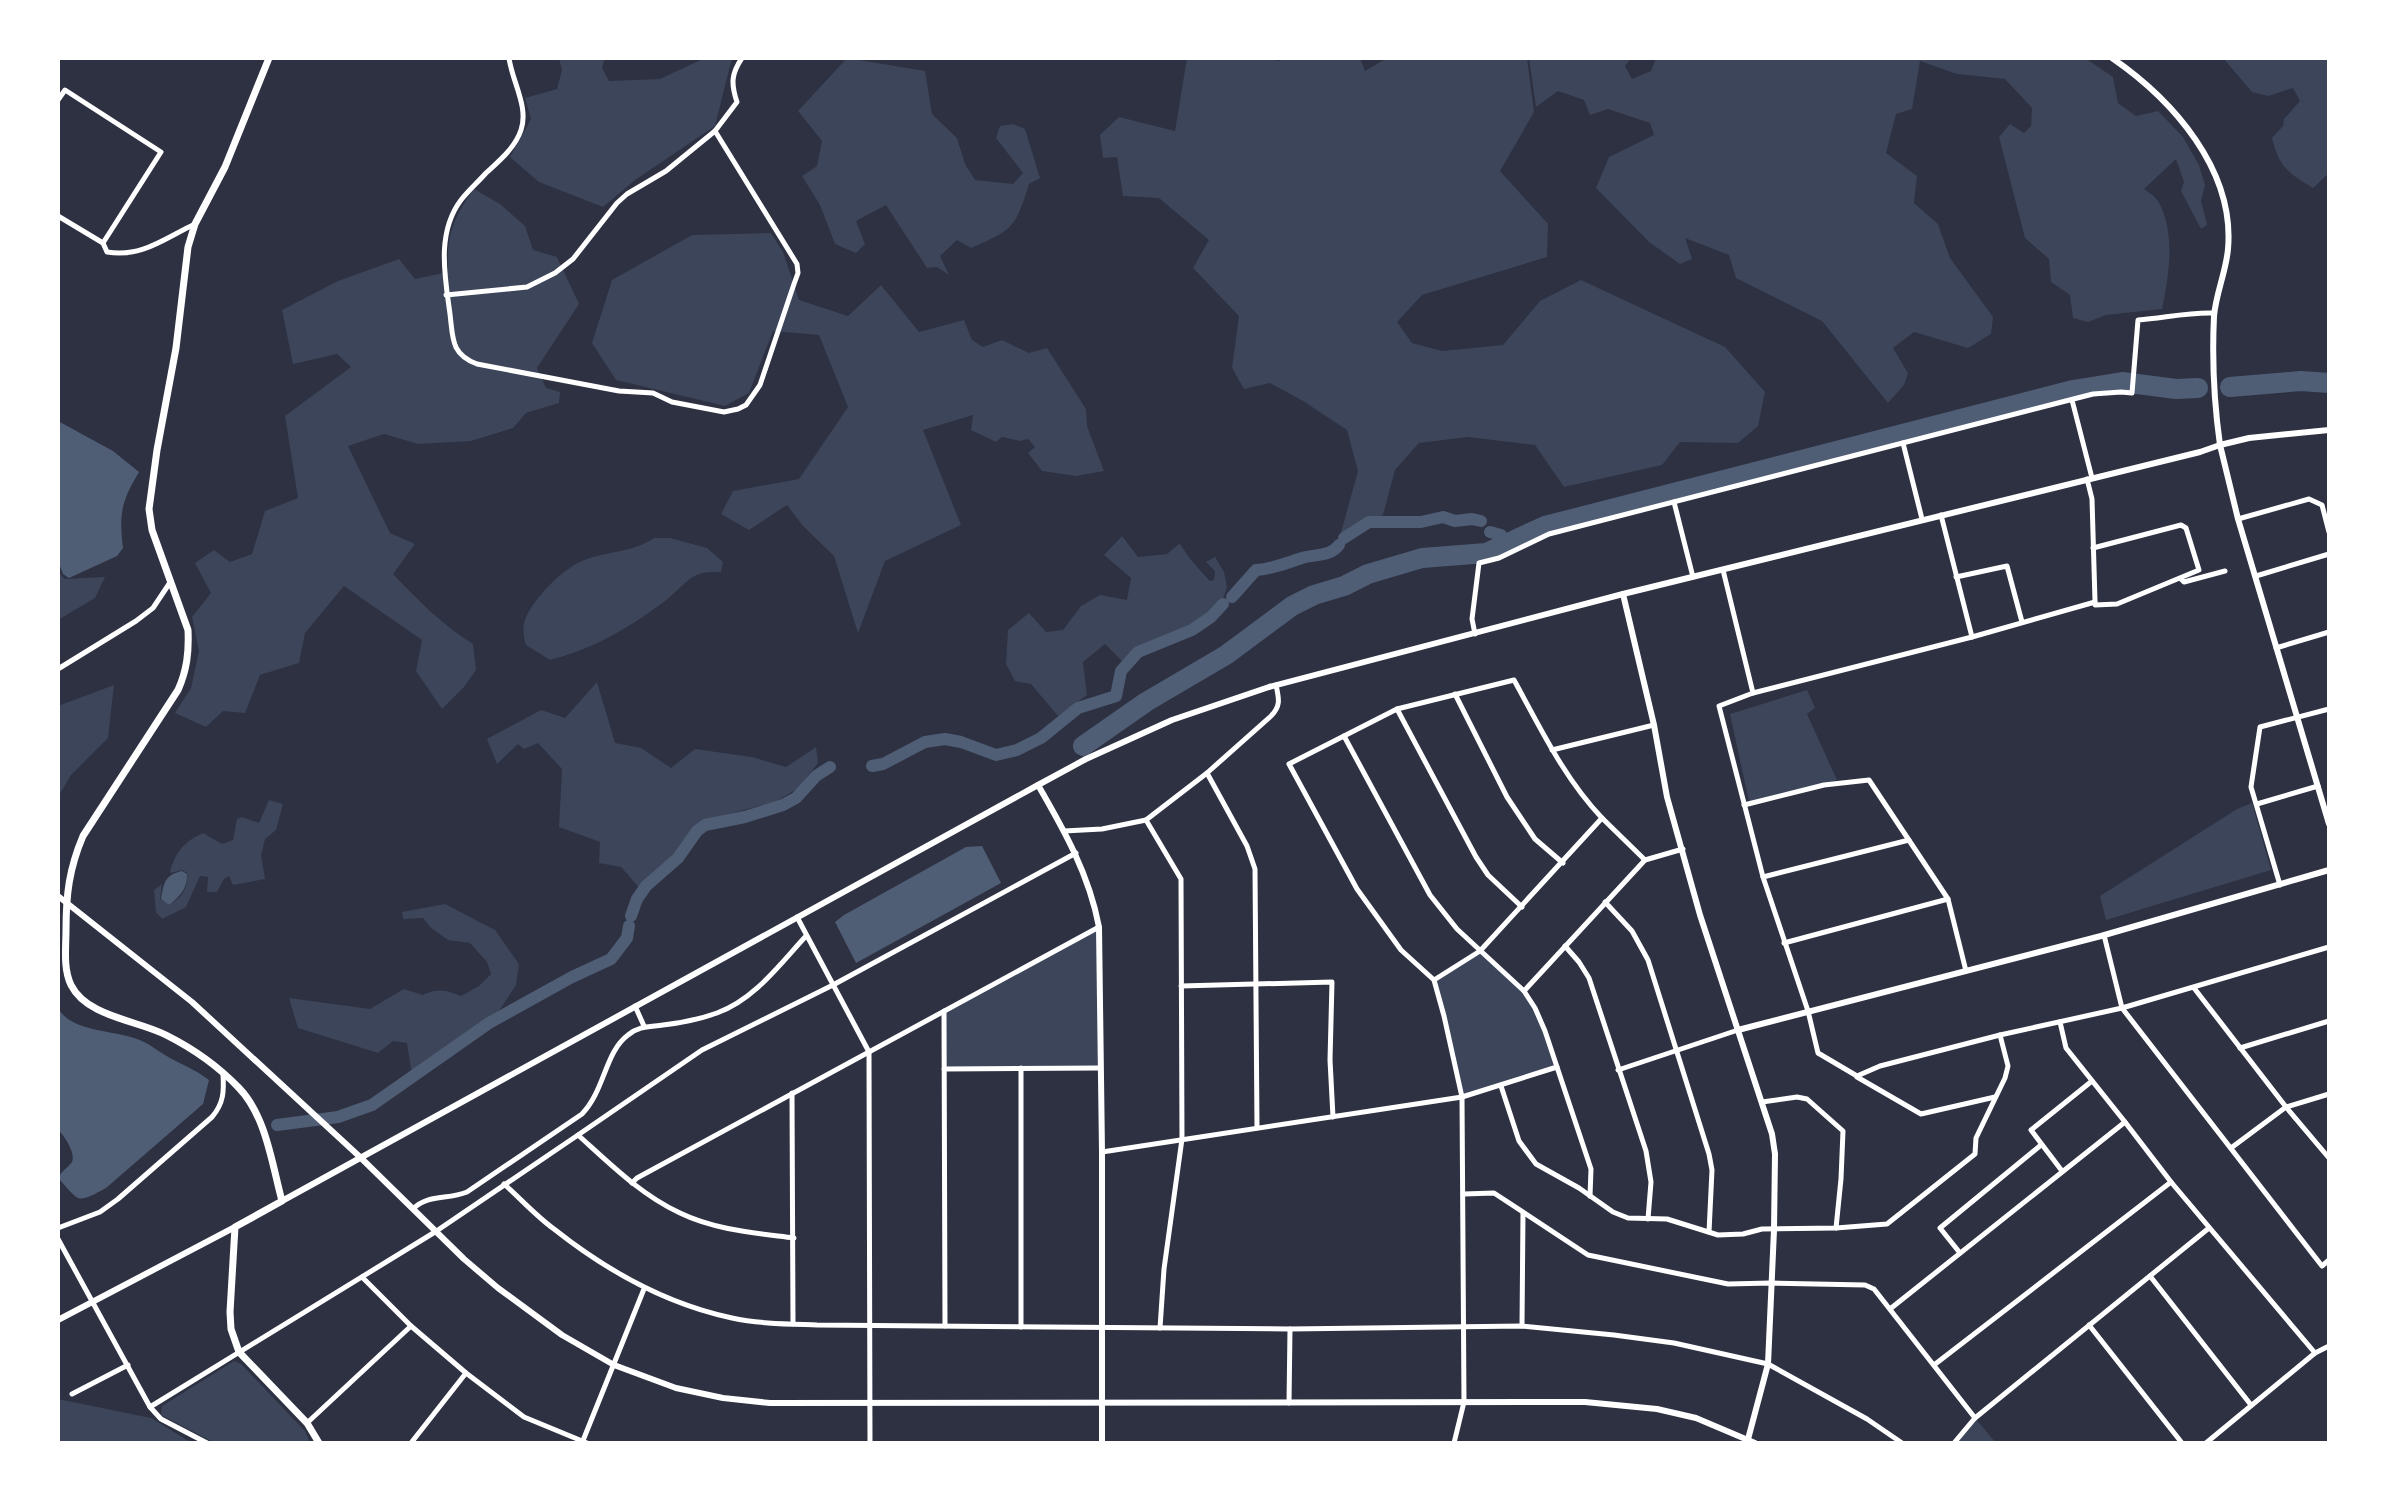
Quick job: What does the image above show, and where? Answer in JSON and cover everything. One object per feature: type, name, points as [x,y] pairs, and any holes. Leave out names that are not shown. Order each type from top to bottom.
[{"type":"main road","points":[[269,58],[225,167],[195,224],[183,271],[176,348],[158,440],[149,509],[152,530],[188,630],[186,674],[165,712],[83,836],[72,861],[62,899],[68,973],[71,985],[83,999],[111,1016],[163,1033],[188,1047],[242,1090],[256,1113],[282,1201],[235,1227],[231,1329],[239,1352],[307,1423],[319,1443]]},
{"type":"street","points":[[509,58],[523,123],[516,142],[460,201],[452,215],[443,255],[454,346],[460,355],[477,364],[619,391],[653,393],[672,402],[724,412],[746,405],[760,385],[798,273],[794,259],[715,131]]},
{"type":"street","points":[[446,295],[527,287],[541,282],[573,259],[617,203],[666,171],[715,131],[737,102],[732,74],[742,58]]},
{"type":"street","points":[[2112,58],[2168,104],[2192,135],[2219,185],[2228,217],[2228,250],[2214,313],[2214,380],[2220,445],[2238,519],[2329,824]]},
{"type":"street","points":[[58,100],[65,90],[161,152],[103,243]]},
{"type":"street","points":[[58,216],[103,243],[107,252],[131,254],[154,246],[195,224]]},
{"type":"street","points":[[1475,634],[1472,619],[1479,563],[1499,558],[1549,534],[2105,392],[2132,393],[2138,320],[2188,312],[2214,313]]},
{"type":"street","points":[[2072,400],[2090,478],[2095,605],[2117,604],[2199,570],[2186,528],[2181,525],[2093,548]]},
{"type":"street","points":[[282,1201],[1086,759],[1172,720],[1276,685],[1922,519],[2249,438],[2329,430]]},
{"type":"street","points":[[1903,443],[1922,519]]},
{"type":"street","points":[[2238,519],[2309,499],[2322,505],[2329,532]]},
{"type":"street","points":[[1674,502],[1693,577]]},
{"type":"street","points":[[1941,515],[1972,637]]},
{"type":"street","points":[[2256,576],[2329,554]]},
{"type":"street","points":[[1956,577],[2007,566],[2022,622]]},
{"type":"street","points":[[1723,570],[1753,693]]},
{"type":"street","points":[[2181,579],[2184,582],[2225,571]]},
{"type":"street","points":[[58,669],[153,608],[171,580]]},
{"type":"street","points":[[62,899],[192,1002],[498,1288],[562,1335],[614,1365],[676,1388],[723,1398],[770,1403],[1585,1402],[1657,1409],[1696,1418],[1750,1442],[1768,1364],[1775,1154],[1772,1134],[1700,915],[1667,797],[1654,725],[1623,594]]},
{"type":"street","points":[[1995,1097],[1921,1114],[1818,1053],[1808,1011],[1763,877],[1719,706],[1753,693],[2095,602]]},
{"type":"street","points":[[2276,648],[2329,632]]},
{"type":"street","points":[[1454,1443],[1464,1402],[1462,1097],[1434,980],[1401,950],[1357,889],[1289,764],[1397,709],[1514,680],[1571,781],[1602,818],[1645,860]]},
{"type":"street","points":[[1064,831],[1102,829],[1146,820],[1207,773],[1277,710],[1280,701],[1276,685]]},
{"type":"street","points":[[1454,693],[1507,797],[1535,839],[1563,863]]},
{"type":"street","points":[[1397,709],[1476,857],[1488,875],[1522,907]]},
{"type":"street","points":[[2280,885],[2251,787],[2260,727],[2329,709]]},
{"type":"street","points":[[1552,750],[1654,725]]},
{"type":"street","points":[[1344,736],[1430,895],[1457,929],[1524,991],[1535,1008],[1591,1169],[1590,1196]]},
{"type":"street","points":[[1207,773],[1247,846],[1255,869],[1257,1128]]},
{"type":"street","points":[[1744,805],[1824,785],[1869,780],[1948,899],[1966,971]]},
{"type":"street","points":[[1038,785],[1076,853],[1091,892],[1099,927],[1102,1443]]},
{"type":"street","points":[[2257,804],[2318,785]]},
{"type":"street","points":[[1434,980],[1480,951],[1602,818]]},
{"type":"street","points":[[1146,820],[1181,879],[1182,1139],[1164,1269],[1160,1328]]},
{"type":"street","points":[[1763,877],[1909,840]]},
{"type":"street","points":[[1524,991],[1645,860],[1683,849]]},
{"type":"street","points":[[150,1407],[435,1232],[702,1050],[833,985],[1076,853]]},
{"type":"street","points":[[1618,1070],[1738,1030],[2104,935],[2329,870]]},
{"type":"street","points":[[1784,943],[1948,899]]},
{"type":"street","points":[[1605,902],[1632,931],[1648,960],[1677,1050],[1712,1170],[1709,1232]]},
{"type":"street","points":[[797,916],[869,1052],[870,1443]]},
{"type":"street","points":[[632,1183],[1099,927]]},
{"type":"street","points":[[2104,935],[2122,1008],[2322,1266],[2329,1260]]},
{"type":"street","points":[[412,1210],[421,1200],[457,1196],[481,1184],[582,1114],[596,1096],[619,1043],[630,1033],[644,1026],[687,1021],[718,1013],[739,1002],[806,936]]},
{"type":"street","points":[[1565,946],[1589,978],[1599,1003],[1649,1163],[1648,1219]]},
{"type":"street","points":[[1857,1076],[1880,1066],[2000,1035],[2122,1008],[2329,947]]},
{"type":"street","points":[[1181,986],[1332,982],[1330,1060],[1333,1117]]},
{"type":"street","points":[[2194,988],[2329,1158]]},
{"type":"street","points":[[635,1006],[644,1026]]},
{"type":"street","points":[[944,1011],[945,1326]]},
{"type":"street","points":[[2240,1048],[2329,1021]]},
{"type":"street","points":[[2060,1022],[2066,1048],[2171,1182],[2315,1353]]},
{"type":"street","points":[[1501,1086],[1519,1141],[1536,1164],[1628,1218],[1667,1219],[1728,1235],[1762,1229],[1887,1224],[1975,1154],[1976,1138],[2008,1066],[2000,1035]]},
{"type":"street","points":[[1102,1152],[1462,1097],[1557,1067]]},
{"type":"street","points":[[1021,1068],[1021,1327]]},
{"type":"street","points":[[944,1069],[1100,1068]]},
{"type":"street","points":[[58,1228],[100,1212],[212,1117],[221,1104],[224,1091],[222,1073]]},
{"type":"street","points":[[2062,1171],[2031,1130],[2092,1081]]},
{"type":"street","points":[[792,1093],[793,1324]]},
{"type":"street","points":[[2231,1148],[2286,1107],[2329,1094]]},
{"type":"street","points":[[1762,1102],[1797,1097],[1807,1099],[1843,1131],[1836,1228]]},
{"type":"street","points":[[1890,1309],[2125,1122]]},
{"type":"street","points":[[578,1135],[632,1183],[680,1214],[731,1230],[794,1238]]},
{"type":"street","points":[[1960,1253],[1940,1228],[2041,1145]]},
{"type":"street","points":[[1934,1365],[2171,1182]]},
{"type":"street","points":[[504,1184],[552,1228],[644,1289],[707,1312],[734,1318],[793,1324],[1021,1327],[1290,1329],[1522,1326],[1674,1343],[1768,1364],[1867,1419],[1902,1443]]},
{"type":"street","points":[[1464,1194],[1494,1193],[1588,1255],[1728,1284],[1865,1285],[1874,1289],[1975,1418]]},
{"type":"street","points":[[1522,1326],[1523,1212]]},
{"type":"street","points":[[58,1320],[235,1227]]},
{"type":"street","points":[[1954,1443],[1975,1418],[2209,1228]]},
{"type":"street","points":[[58,1239],[150,1407],[161,1419],[207,1443]]},
{"type":"street","points":[[2150,1276],[2251,1405]]},
{"type":"street","points":[[362,1277],[411,1326],[524,1417],[584,1442],[644,1289]]},
{"type":"street","points":[[2089,1325],[2182,1443]]},
{"type":"street","points":[[307,1423],[411,1326]]},
{"type":"street","points":[[1289,1403],[1290,1329]]},
{"type":"street","points":[[2206,1443],[2315,1353],[2329,1346]]},
{"type":"street","points":[[72,1394],[128,1365]]},
{"type":"street","points":[[411,1443],[466,1373]]},
{"type":"shaded area","points":[[559,58],[605,58],[602,68],[609,81],[660,79],[705,58],[732,58],[715,126],[635,180],[603,207],[539,182],[510,157],[531,119],[525,98],[557,89],[562,70]]},
{"type":"shaded area","points":[[847,58],[925,71],[932,114],[957,138],[965,164],[975,180],[1013,184],[1023,173],[996,138],[1000,126],[1013,124],[1025,129],[1040,178],[1029,184],[1016,218],[1004,231],[971,248],[957,240],[940,256],[949,275],[937,267],[927,268],[886,205],[856,221],[865,244],[856,253],[835,244],[820,205],[802,176],[817,166],[822,141],[798,111]]},
{"type":"shaded area","points":[[1187,58],[1275,58],[1277,61],[1290,58],[1360,58],[1365,71],[1387,58],[1527,58],[1534,112],[1500,171],[1548,224],[1547,257],[1422,295],[1397,322],[1412,343],[1442,351],[1503,345],[1540,301],[1581,280],[1725,347],[1765,392],[1758,426],[1738,443],[1680,442],[1662,465],[1564,487],[1535,445],[1468,437],[1419,443],[1395,470],[1383,515],[1360,522],[1340,536],[1358,471],[1347,430],[1270,383],[1244,389],[1232,368],[1239,316],[1193,268],[1209,240],[1159,198],[1123,196],[1117,157],[1103,158],[1100,135],[1119,117],[1175,131]]},
{"type":"shaded area","points":[[1529,58],[1631,58],[1625,66],[1632,79],[1651,71],[1656,58],[2085,58],[2113,77],[2118,103],[2136,116],[2158,111],[2183,137],[2199,165],[2205,185],[2201,201],[2207,225],[2201,229],[2181,191],[2184,182],[2176,159],[2144,189],[2158,201],[2167,226],[2169,268],[2162,309],[2106,315],[2088,322],[2073,318],[2070,295],[2051,282],[2049,259],[2025,238],[1999,137],[2010,124],[2024,133],[2031,126],[2032,108],[2005,79],[1957,74],[1920,61],[1912,109],[1896,114],[1886,153],[1917,176],[1914,203],[1938,224],[1950,258],[1993,317],[1991,334],[1968,348],[1914,332],[1893,348],[1908,373],[1904,385],[1888,403],[1822,321],[1736,278],[1729,255],[1685,238],[1692,259],[1680,264],[1649,242],[1596,188],[1609,157],[1654,135],[1650,123],[1608,109],[1590,115],[1584,100],[1558,91],[1536,107]]},
{"type":"shaded area","points":[[2223,58],[2329,58],[2329,173],[2313,188],[2286,168],[2272,138],[2300,101],[2293,88],[2268,96],[2252,92]]},
{"type":"shaded area","points":[[474,189],[500,204],[525,226],[533,250],[557,257],[579,304],[537,368],[546,388],[560,392],[559,403],[526,413],[513,428],[471,441],[418,444],[384,434],[348,446],[390,533],[415,544],[393,574],[421,603],[473,644],[476,670],[442,709],[416,671],[422,640],[344,586],[305,633],[299,663],[260,675],[245,713],[223,711],[206,727],[175,713],[191,688],[199,651],[192,617],[211,593],[195,563],[214,550],[230,562],[252,554],[265,511],[298,498],[285,416],[351,367],[337,354],[293,364],[282,310],[338,281],[399,259],[415,279],[448,272],[452,228]]},
{"type":"shaded area","points":[[771,233],[783,252],[799,300],[848,316],[881,285],[919,332],[964,320],[972,340],[983,347],[1002,340],[1029,353],[1047,348],[1086,409],[1087,426],[1104,471],[1076,476],[1042,471],[1028,453],[1035,447],[1028,439],[1020,441],[1002,437],[996,442],[971,430],[973,415],[923,430],[961,525],[885,561],[858,633],[834,556],[803,526],[787,505],[749,530],[721,514],[733,491],[799,479],[848,407],[819,335],[773,331],[749,393],[725,406],[616,380],[592,343],[612,280],[692,235]]},
{"type":"shaded area","points":[[58,421],[113,451],[139,472],[123,508],[123,548],[117,556],[69,578],[63,574],[58,561]]},
{"type":"shaded area","points":[[1122,536],[1138,557],[1167,554],[1181,545],[1210,581],[1214,580],[1215,571],[1206,562],[1215,557],[1224,572],[1227,587],[1223,599],[1203,619],[1173,636],[1137,649],[1123,662],[1105,644],[1083,662],[1087,695],[1058,716],[1031,684],[1015,681],[1006,664],[1008,630],[1029,613],[1046,632],[1063,630],[1081,606],[1100,595],[1127,600],[1131,578],[1104,555]]},
{"type":"shaded area","points":[[654,538],[670,538],[707,548],[723,562],[721,572],[693,577],[635,622],[576,652],[550,660],[526,645],[524,626],[529,611],[560,576],[587,559],[638,546]]},
{"type":"shaded area","points":[[58,572],[65,579],[105,577],[95,598],[58,620]]},
{"type":"shaded area","points":[[597,682],[615,743],[641,748],[671,768],[695,749],[752,757],[786,767],[816,747],[818,763],[797,789],[775,802],[706,820],[643,892],[621,867],[599,863],[600,842],[559,827],[562,769],[538,743],[524,749],[518,744],[497,764],[487,739],[541,710],[565,718]]},
{"type":"shaded area","points":[[114,685],[108,738],[71,775],[58,797],[58,706]]},
{"type":"shaded area","points":[[1807,690],[1815,708],[1807,714],[1837,780],[1750,806],[1730,714]]},
{"type":"shaded area","points":[[269,800],[283,804],[276,830],[265,839],[261,855],[265,879],[233,885],[229,876],[217,892],[207,892],[208,877],[200,876],[186,907],[162,919],[156,912],[154,890],[162,884],[160,899],[169,905],[183,892],[187,873],[170,871],[182,848],[203,833],[222,844],[233,840],[237,819],[242,817],[259,823]]},
{"type":"shaded area","points":[[2252,803],[2271,870],[2106,920],[2100,896],[2237,809]]},
{"type":"shaded area","points":[[982,846],[1001,883],[856,963],[835,922],[966,847]]},
{"type":"shaded area","points":[[182,871],[187,874],[185,887],[169,905],[161,899],[164,884],[169,877]]},
{"type":"shaded area","points":[[445,904],[495,930],[519,964],[516,985],[495,1017],[412,1075],[407,1043],[393,1041],[378,1053],[298,1028],[289,998],[370,1009],[404,989],[423,995],[442,991],[461,996],[479,986],[491,974],[487,962],[470,943],[448,940],[423,918],[403,919],[402,912]]},
{"type":"shaded area","points":[[1099,927],[1100,1068],[944,1069],[944,1011]]},
{"type":"shaded area","points":[[1480,951],[1524,991],[1535,1008],[1557,1067],[1462,1097],[1434,980]]},
{"type":"shaded area","points":[[58,1008],[65,1016],[85,1027],[144,1042],[209,1080],[203,1104],[106,1188],[83,1198],[75,1196],[58,1178],[73,1158],[69,1144],[58,1130]]},
{"type":"shaded area","points":[[234,1361],[241,1364],[305,1431],[310,1443],[215,1443],[161,1415],[162,1406]]},
{"type":"shaded area","points":[[58,1399],[151,1418],[192,1443],[58,1443]]},
{"type":"shaded area","points":[[1975,1418],[1996,1443],[1954,1443]]},
{"type":"waterway","points":[[2230,387],[2301,381],[2329,383]]},
{"type":"waterway","points":[[1083,746],[1146,702],[1226,655],[1292,606],[1368,574],[1422,558],[1486,553],[1545,526],[2073,390],[2122,382],[2176,389],[2198,388]]},
{"type":"waterway","points":[[1344,538],[1369,522],[1421,522],[1443,517],[1455,521],[1481,521]]},
{"type":"waterway","points":[[1490,532],[1501,535]]},
{"type":"waterway","points":[[1232,597],[1256,570],[1327,553],[1339,545]]},
{"type":"waterway","points":[[872,766],[883,764],[925,742],[945,739],[996,755],[1017,750],[1041,738],[1078,708],[1116,696],[1121,671],[1138,652],[1192,630],[1223,604]]},
{"type":"waterway","points":[[631,916],[646,886],[678,858],[705,825],[783,805],[796,798],[816,776],[830,767]]},
{"type":"waterway","points":[[277,1125],[338,1117],[372,1105],[489,1023],[611,959],[627,938],[629,926]]}]
